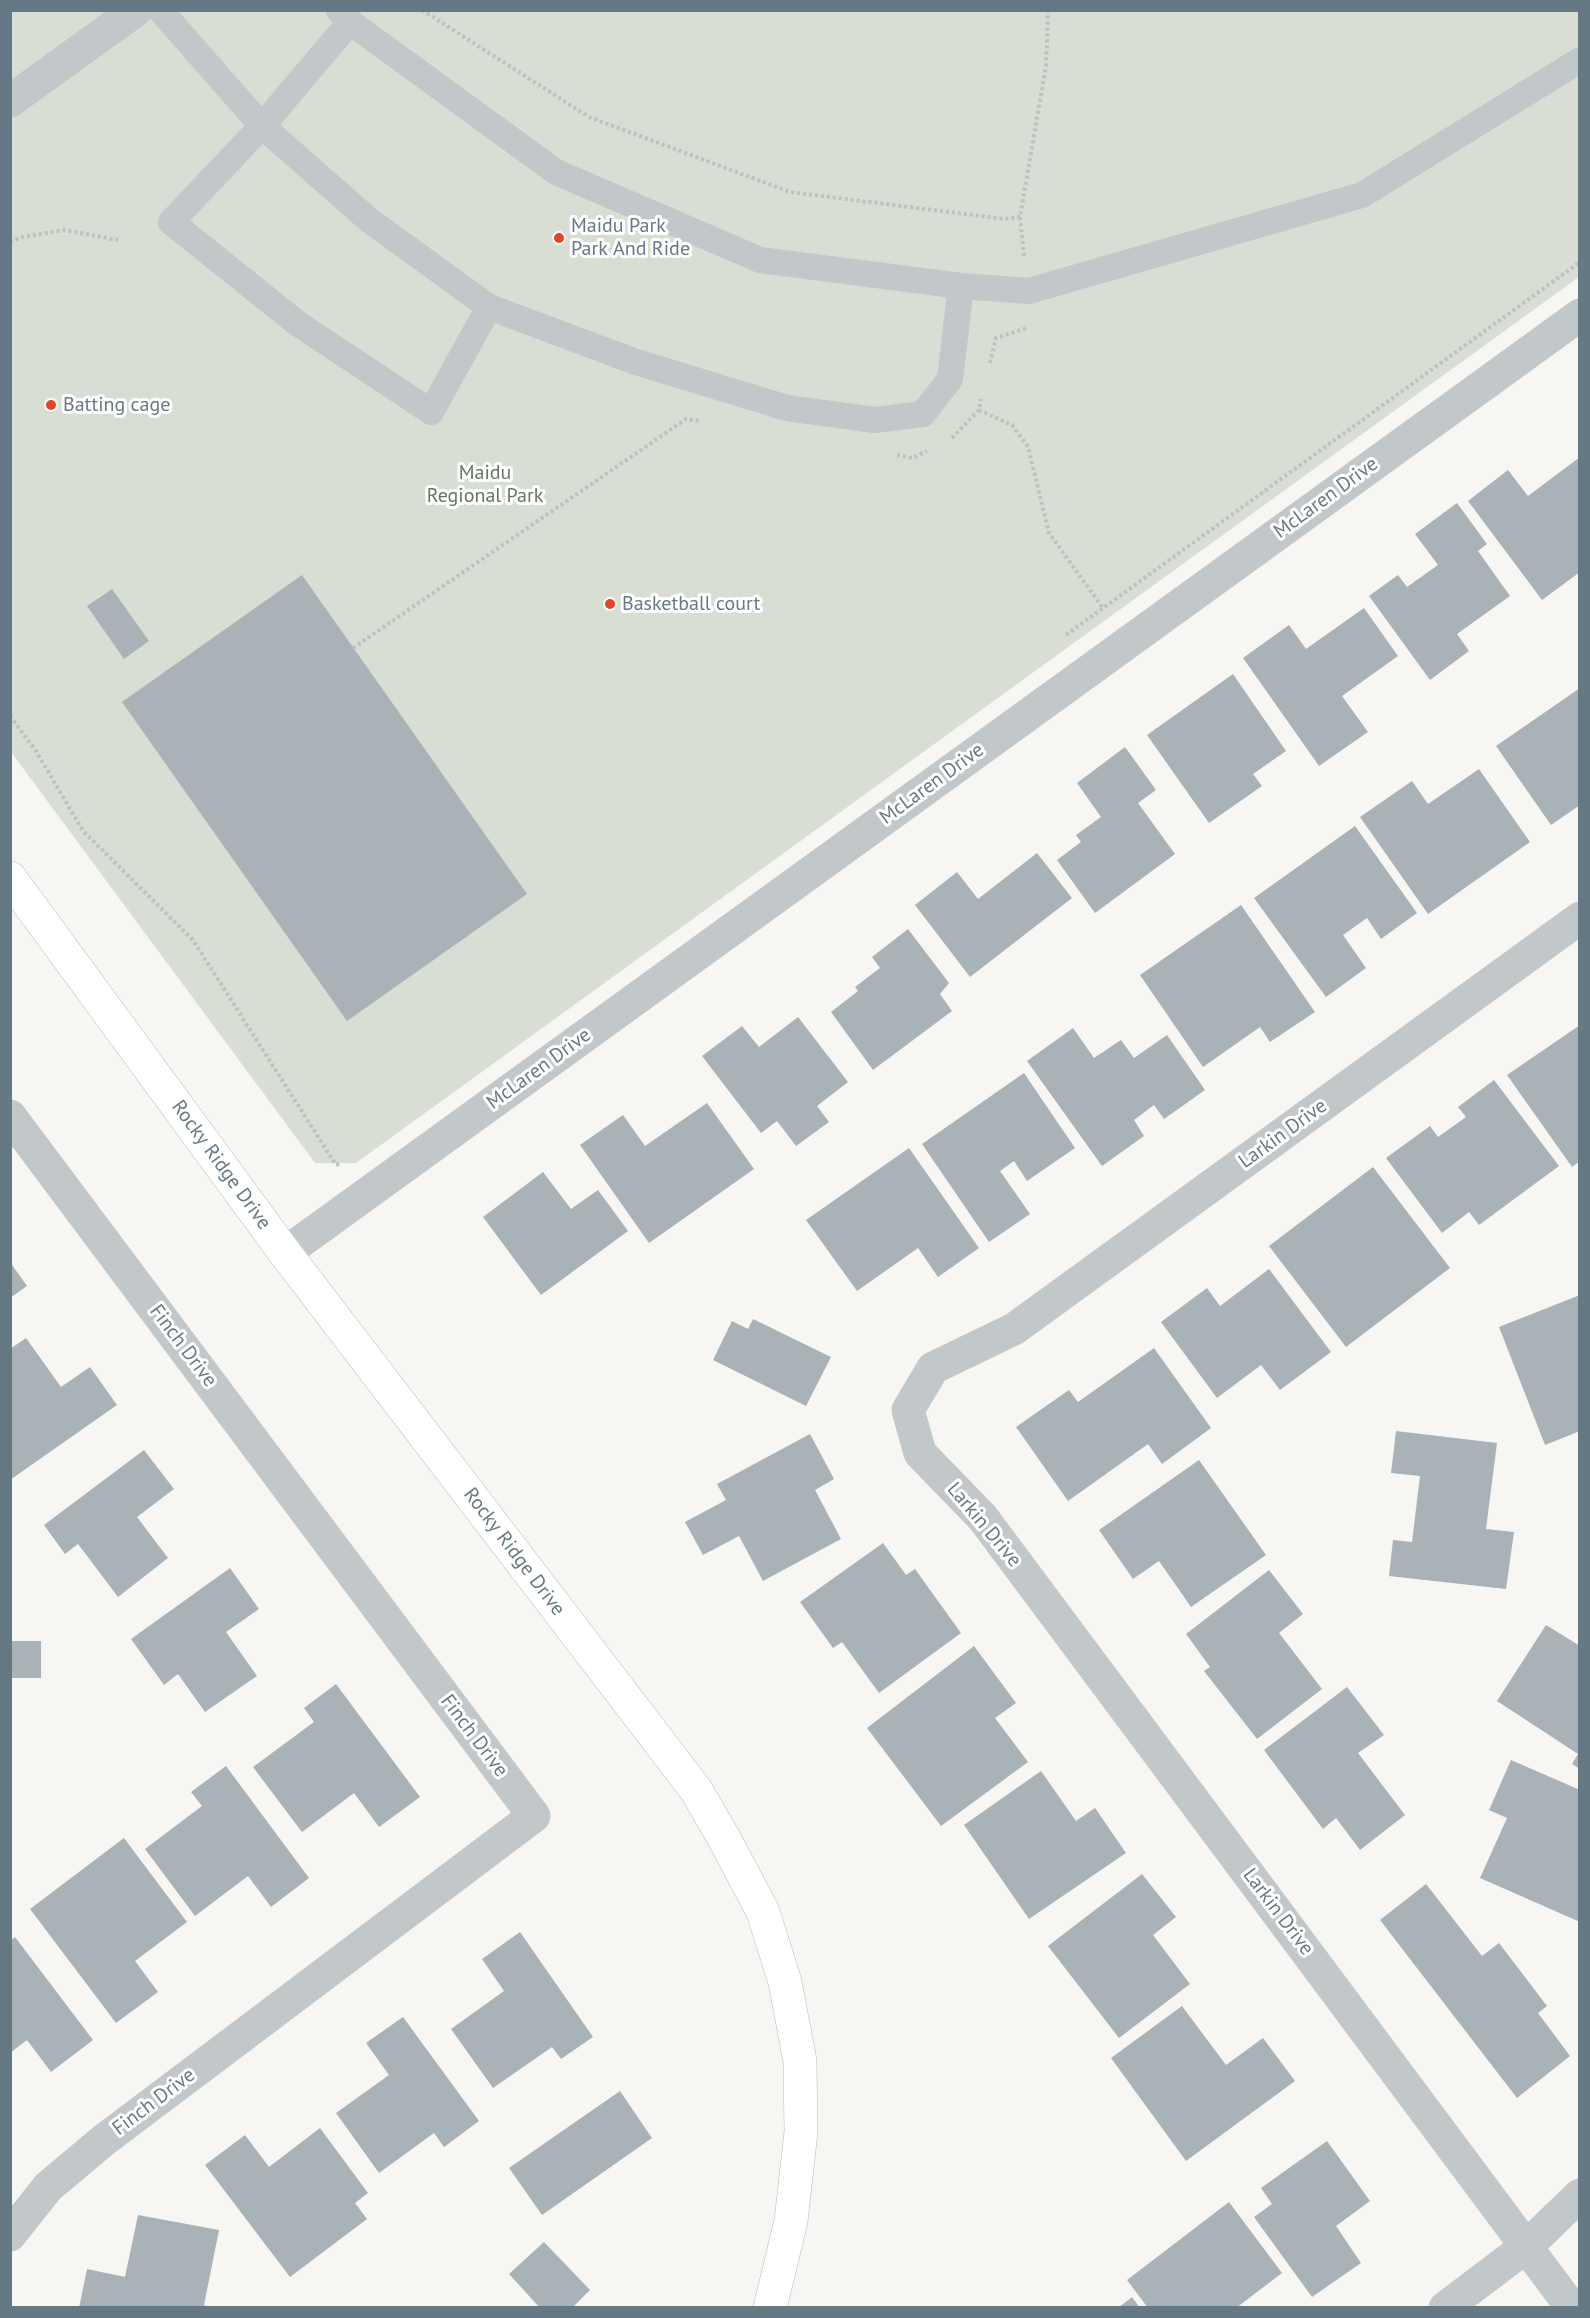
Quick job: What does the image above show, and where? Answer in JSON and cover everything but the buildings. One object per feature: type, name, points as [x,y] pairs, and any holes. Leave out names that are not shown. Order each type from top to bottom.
[{"type":"main road","name":"Rocky Ridge Drive","points":[[10,878],[285,1253],[696,1790],[763,1912],[785,1982],[800,2061],[801,2132],[791,2221],[770,2307]]},
{"type":"street","points":[[10,101],[136,10]]},
{"type":"street","name":"McLaren Drive","points":[[285,1253],[1580,315]]},
{"type":"street","name":"Larkin Drive","points":[[1572,2307],[983,1518],[920,1453],[908,1410],[933,1368],[1014,1329],[1580,918]]},
{"type":"street","name":"Finch Drive","points":[[10,1116],[534,1816],[105,2140],[48,2187],[10,2235]]},
{"type":"street","points":[[1445,2307],[1527,2246],[1580,2195]]},
{"type":"lane","points":[[159,10],[262,126],[369,220],[489,307],[636,362],[777,404],[874,420],[923,414],[950,379],[960,286]]},
{"type":"lane","points":[[489,307],[430,412],[279,309],[171,222],[262,126],[345,16],[556,172],[760,260],[960,286],[1029,291],[1362,195],[1580,60]]},
{"type":"path","points":[[422,10],[589,117],[790,192],[1005,219],[1020,218],[1046,66],[1048,10]]},
{"type":"path","points":[[10,242],[22,237],[64,230],[118,240]]},
{"type":"path","points":[[943,442],[954,437],[979,410],[1012,424],[1028,447],[1048,533],[1103,608]]},
{"type":"path","points":[[353,648],[686,419],[710,423]]},
{"type":"path","points":[[894,454],[912,458],[933,447]]},
{"type":"path","points":[[10,716],[36,751],[83,831],[193,940],[336,1165]]},
{"type":"green space","name":"Maidu Regional Park","points":[[10,11],[1579,11],[1579,277],[356,1163],[315,1163],[11,752]]},
{"type":"place","name":"Maidu Park Park And Ride","points":[[559,238]]},
{"type":"place","name":"Batting cage","points":[[51,405]]},
{"type":"place","name":"Basketball court","points":[[610,604]]}]
